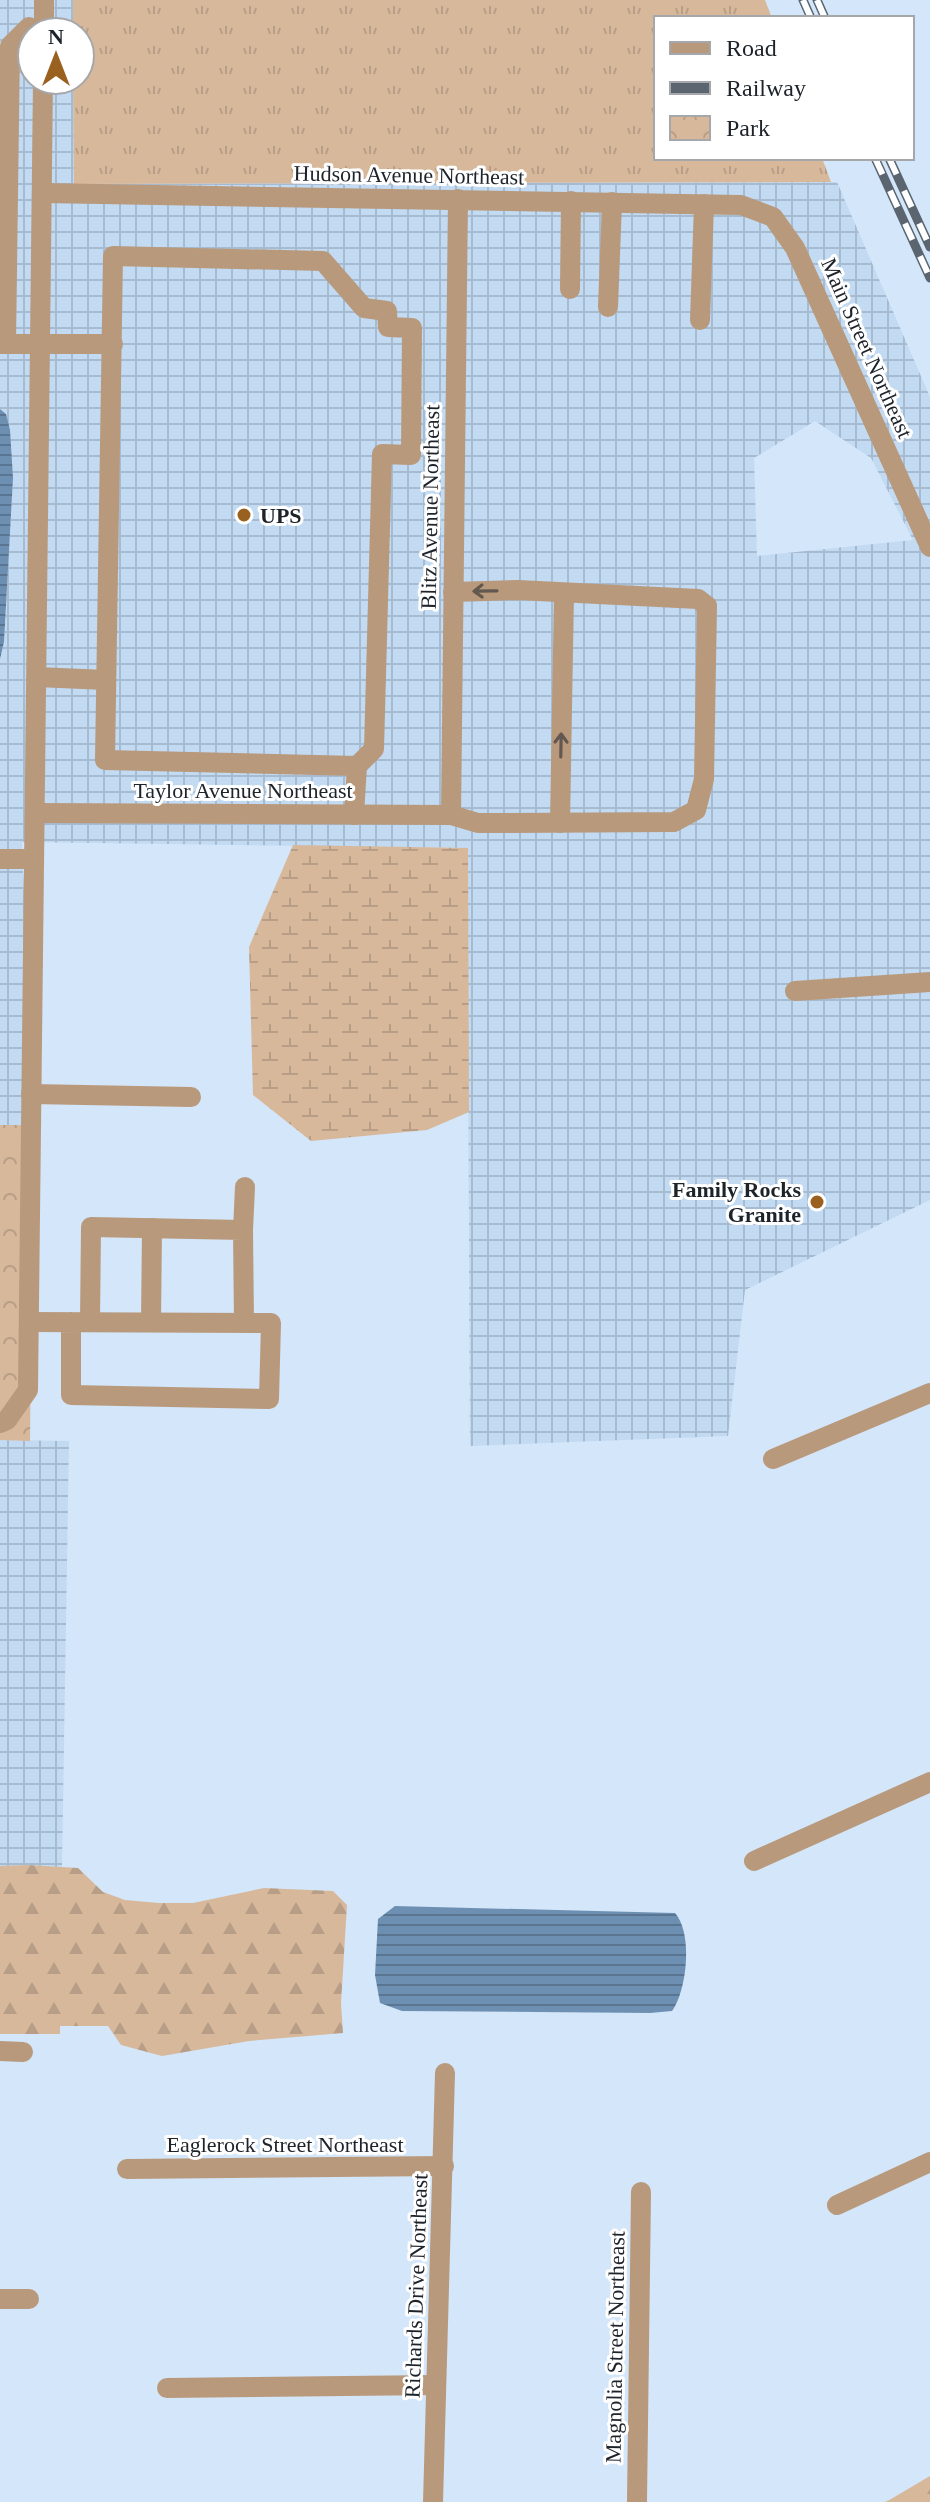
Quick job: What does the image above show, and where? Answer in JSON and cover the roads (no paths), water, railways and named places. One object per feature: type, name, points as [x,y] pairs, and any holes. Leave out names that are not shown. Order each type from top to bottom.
[{"type":"street","points":[[16,42],[10,46],[3,344],[113,344]]},
{"type":"street","points":[[0,1423],[7,1420],[28,1390],[43,96]]},
{"type":"street","name":"Hudson Avenue Northeast","points":[[43,193],[741,205],[773,217]]},
{"type":"street","name":"Blitz Avenue Northeast","points":[[451,815],[458,199]]},
{"type":"street","points":[[570,289],[571,201]]},
{"type":"street","points":[[608,307],[612,202]]},
{"type":"street","points":[[700,320],[704,204]]},
{"type":"street","name":"Main Street Northeast","points":[[773,217],[795,248],[930,547]]},
{"type":"street","points":[[354,815],[357,766],[374,749],[382,454],[411,455],[412,328],[388,327],[387,311],[364,308],[323,261],[113,256],[105,760],[357,766]]},
{"type":"street","points":[[453,592],[518,590],[564,593],[560,823]]},
{"type":"street","name":"Taylor Avenue Northeast","points":[[36,813],[451,815],[478,823],[674,822],[696,810],[704,779],[707,606],[698,599],[564,593]]},
{"type":"street","points":[[37,677],[106,680]]},
{"type":"street","points":[[0,859],[34,859]]},
{"type":"street","points":[[795,991],[930,982]]},
{"type":"street","points":[[31,1094],[191,1097]]},
{"type":"street","points":[[244,1323],[245,1187]]},
{"type":"street","points":[[29,1322],[80,1322],[151,1322],[271,1323],[269,1399],[71,1395],[80,1322],[91,1227],[243,1230]]},
{"type":"street","points":[[151,1322],[152,1228]]},
{"type":"street","points":[[773,1459],[930,1393]]},
{"type":"street","points":[[754,1861],[930,1782]]},
{"type":"street","points":[[0,2051],[23,2052]]},
{"type":"street","name":"Richards Drive Northeast","points":[[433,2502],[445,2073]]},
{"type":"street","points":[[837,2205],[930,2162]]},
{"type":"street","name":"Eaglerock Street Northeast","points":[[127,2169],[444,2166]]},
{"type":"street","name":"Magnolia Street Northeast","points":[[637,2502],[641,2192]]},
{"type":"street","points":[[0,2299],[29,2299]]},
{"type":"street","points":[[167,2388],[436,2385]]},
{"type":"railway","points":[[803,0],[810,16]]},
{"type":"railway","points":[[817,0],[824,16]]},
{"type":"railway","points":[[876,160],[930,278]]},
{"type":"railway","points":[[890,160],[930,247]]},
{"type":"place","name":"UPS","points":[[244,515]]},
{"type":"place","name":"Family Rocks Granite","points":[[817,1202]]}]
